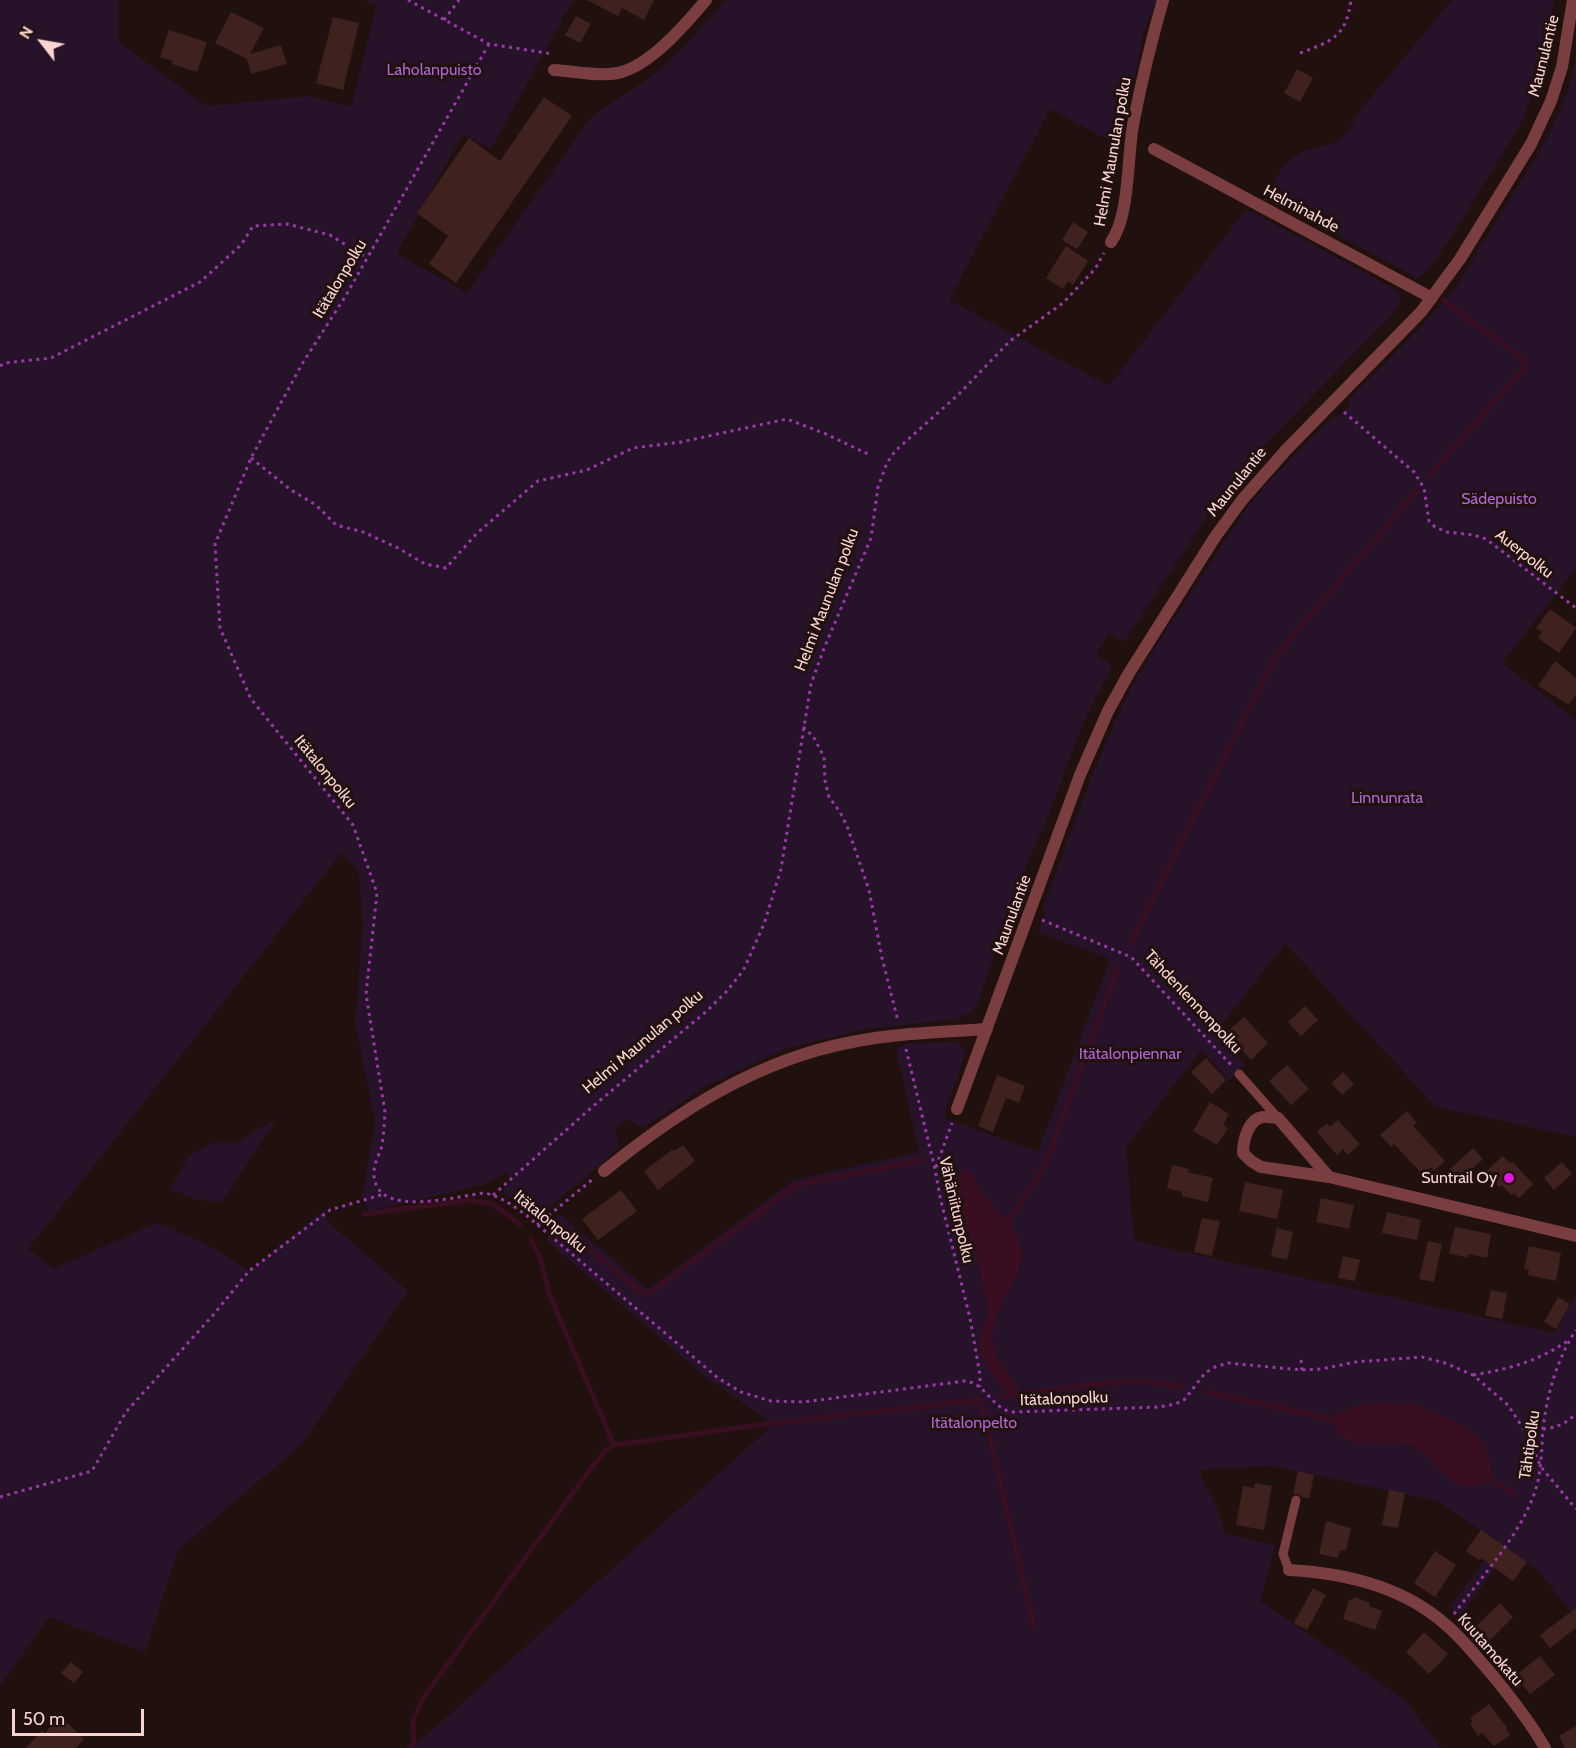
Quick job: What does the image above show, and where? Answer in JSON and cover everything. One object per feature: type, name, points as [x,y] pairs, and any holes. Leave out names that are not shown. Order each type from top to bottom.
[{"type":"street","points":[[554,70],[604,74],[618,73],[632,68],[658,50],[706,0]]},
{"type":"street","name":"Helmi Maunulan polku","points":[[1111,242],[1118,232],[1122,216],[1135,118],[1148,53],[1163,0]]},
{"type":"street","name":"Maunulantie","points":[[957,1109],[1080,776],[1108,711],[1148,640],[1215,537],[1266,472],[1411,323],[1460,259],[1542,123],[1562,67],[1574,0]]},
{"type":"street","name":"Helminahde","points":[[1154,149],[1432,298]]},
{"type":"street","points":[[604,1171],[638,1143],[689,1108],[732,1083],[766,1067],[851,1042],[897,1035],[987,1029]]},
{"type":"street","points":[[1329,1177],[1278,1118],[1263,1116],[1255,1120],[1248,1130],[1243,1144],[1243,1153],[1261,1167],[1329,1177],[1576,1236]]},
{"type":"street","name":"Kuutamokatu","points":[[1289,1570],[1317,1572],[1377,1585],[1409,1599],[1438,1618],[1467,1646],[1502,1686],[1545,1748]]},
{"type":"lane","name":"Tähdenlennonpolku","points":[[1239,1074],[1278,1118]]},
{"type":"lane","points":[[1289,1570],[1283,1554],[1296,1500]]},
{"type":"path","points":[[408,0],[489,44],[559,55]]},
{"type":"path","points":[[444,20],[459,0]]},
{"type":"path","points":[[1300,53],[1340,34],[1349,17],[1351,0]]},
{"type":"path","name":"Itätalonpolku","points":[[489,44],[345,297],[302,364],[251,458],[215,544],[220,628],[251,699],[353,825],[377,893],[366,994],[385,1112],[384,1130],[374,1176],[377,1187],[384,1194],[395,1199],[429,1203],[474,1194],[494,1195],[526,1215],[718,1378],[741,1392],[771,1401],[804,1402],[970,1381],[980,1387],[995,1404],[1012,1412],[1159,1407],[1184,1400],[1205,1373],[1228,1363],[1302,1370],[1394,1358],[1422,1357],[1445,1363],[1473,1375],[1508,1405],[1528,1436],[1541,1467],[1576,1509]]},
{"type":"path","points":[[0,366],[4,363],[51,358],[200,282],[241,245],[253,226],[287,224],[330,235],[367,258]]},
{"type":"path","name":"Helmi Maunulan polku","points":[[494,1195],[591,1108],[708,1010],[743,971],[764,924],[781,869],[803,727],[816,668],[871,538],[878,487],[887,464],[895,451],[958,395],[1010,341],[1062,303],[1095,269],[1111,242]]},
{"type":"path","name":"Auerpolku","points":[[1338,406],[1414,472],[1424,488],[1429,521],[1448,532],[1486,539],[1576,608]]},
{"type":"path","points":[[251,458],[316,505],[336,525],[363,532],[398,548],[425,564],[446,568],[477,532],[538,481],[587,470],[633,448],[681,442],[788,419],[868,454]]},
{"type":"path","points":[[803,727],[813,736],[824,757],[825,781],[829,797],[847,826],[868,890],[900,1028]]},
{"type":"path","name":"Tähdenlennonpolku","points":[[1036,918],[1131,957],[1239,1074]]},
{"type":"path","name":"Vähäniitunpolku","points":[[904,1040],[935,1169],[939,1197],[970,1318],[980,1387]]},
{"type":"path","points":[[935,1169],[957,1109]]},
{"type":"path","points":[[537,1226],[604,1171]]},
{"type":"path","points":[[0,1497],[92,1471],[126,1412],[214,1314],[249,1271],[330,1210],[384,1194]]},
{"type":"path","name":"Tähtipolku","points":[[1453,1616],[1504,1547],[1534,1496],[1541,1467],[1543,1429],[1550,1389],[1570,1339],[1576,1330]]},
{"type":"path","points":[[1473,1375],[1508,1369],[1534,1360],[1570,1339]]},
{"type":"path","points":[[1301,1360],[1302,1370]]},
{"type":"path","points":[[1543,1429],[1551,1429],[1564,1424],[1576,1413]]},
{"type":"green space","name":"Laholanpuisto","points":[[0,0],[118,0],[119,42],[206,106],[308,96],[351,107],[377,4],[362,0],[573,0],[491,149],[463,134],[396,254],[467,293],[591,117],[651,77],[687,44],[726,0],[1157,0],[1144,31],[1120,146],[1050,109],[949,300],[1109,386],[1244,212],[1252,212],[1395,289],[1400,299],[1393,314],[1272,437],[1223,493],[1124,642],[1109,632],[1096,656],[1110,663],[1112,667],[1077,738],[1047,819],[1027,864],[977,1004],[971,1012],[956,1019],[866,1029],[787,1048],[706,1086],[649,1124],[641,1127],[627,1119],[616,1128],[618,1148],[598,1167],[537,1215],[504,1193],[504,1189],[513,1180],[506,1173],[483,1185],[369,1211],[362,1197],[375,1120],[355,1023],[363,927],[359,872],[341,853],[28,1249],[54,1269],[156,1223],[205,1243],[249,1271],[326,1209],[326,1220],[408,1291],[301,1445],[178,1550],[145,1652],[49,1617],[0,1686]]},
{"type":"green space","points":[[1452,0],[1554,0],[1541,73],[1520,125],[1448,242],[1425,273],[1418,278],[1270,200],[1277,176],[1286,163],[1300,153],[1333,144],[1340,139],[1351,127],[1362,108]]},
{"type":"green space","points":[[1576,55],[1576,568],[1502,663],[1576,720],[1576,1137],[1435,1106],[1285,943],[1215,1033],[1245,1065],[1229,1080],[1201,1050],[1126,1147],[1134,1241],[1554,1333],[1576,1295],[1576,1618],[1537,1569],[1509,1550],[1460,1616],[1450,1607],[1498,1542],[1438,1501],[1272,1466],[1198,1470],[1216,1505],[1225,1534],[1275,1545],[1260,1601],[1405,1700],[1441,1748],[412,1748],[774,1424],[708,1379],[546,1240],[556,1229],[549,1223],[560,1214],[648,1289],[794,1180],[919,1152],[896,1049],[909,1043],[958,1042],[966,1052],[947,1105],[945,1118],[1038,1152],[1110,959],[1038,932],[1045,914],[1043,907],[1094,771],[1132,687],[1154,649],[1249,505],[1268,482],[1333,417],[1337,418],[1349,406],[1348,400],[1420,328],[1455,289],[1550,134],[1570,85]],"holes":[[[1414,1403],[1437,1415],[1451,1481],[1433,1460],[1419,1449],[1407,1445],[1347,1409],[1369,1404]]]},
{"type":"green space","points":[[277,1118],[222,1202],[198,1200],[170,1189],[189,1156],[214,1143],[236,1143]]},
{"type":"shaded area","points":[[965,1169],[970,1171],[977,1184],[1013,1229],[1021,1246],[1020,1266],[1002,1301],[993,1328],[993,1341],[1001,1364],[1022,1391],[1007,1393],[987,1368],[981,1356],[979,1339],[989,1312],[975,1249],[952,1184]]},
{"type":"shaded area","points":[[1382,1403],[1414,1403],[1457,1422],[1476,1436],[1491,1466],[1491,1476],[1486,1483],[1477,1487],[1456,1484],[1425,1454],[1409,1445],[1354,1441],[1337,1431],[1334,1420],[1351,1408]]},
{"type":"building","points":[[587,0],[654,0],[644,20],[622,8],[618,16]]},
{"type":"building","points":[[231,12],[264,28],[250,54],[281,45],[287,64],[251,74],[247,59],[215,43]]},
{"type":"building","points":[[576,16],[591,24],[580,43],[565,35]]},
{"type":"building","points":[[333,17],[359,23],[343,90],[316,83]]},
{"type":"building","points":[[169,30],[207,42],[197,72],[172,64],[173,61],[160,57]]},
{"type":"building","points":[[1297,69],[1313,78],[1300,102],[1284,93]]},
{"type":"building","points":[[544,97],[572,116],[456,283],[429,264],[448,236],[417,213],[469,138],[500,161]]},
{"type":"building","points":[[1073,222],[1088,232],[1077,249],[1062,240]]},
{"type":"building","points":[[1066,246],[1088,261],[1073,285],[1068,281],[1063,289],[1046,278]]},
{"type":"building","points":[[1550,609],[1576,628],[1559,653],[1538,638],[1542,632],[1536,628]]},
{"type":"building","points":[[1555,661],[1576,678],[1576,695],[1569,705],[1538,686]]},
{"type":"building","points":[[1305,1006],[1318,1020],[1301,1036],[1288,1022]]},
{"type":"building","points":[[1244,1017],[1268,1043],[1251,1060],[1226,1033]]},
{"type":"building","points":[[1206,1058],[1226,1080],[1212,1094],[1191,1072]]},
{"type":"building","points":[[1287,1065],[1309,1089],[1291,1105],[1269,1081]]},
{"type":"building","points":[[1343,1072],[1354,1084],[1342,1095],[1331,1083]]},
{"type":"building","points":[[997,1075],[1025,1086],[1019,1103],[1006,1098],[993,1132],[978,1126]]},
{"type":"building","points":[[1210,1102],[1229,1114],[1223,1125],[1228,1128],[1217,1145],[1193,1131]]},
{"type":"building","points":[[1407,1111],[1417,1123],[1413,1126],[1445,1161],[1434,1171],[1431,1167],[1423,1175],[1394,1144],[1391,1147],[1380,1135]]},
{"type":"building","points":[[1338,1120],[1360,1144],[1348,1155],[1343,1149],[1337,1155],[1317,1132],[1327,1123],[1330,1127]]},
{"type":"building","points":[[683,1145],[695,1161],[658,1190],[644,1171],[673,1149],[674,1151]]},
{"type":"building","points":[[1473,1148],[1483,1159],[1460,1181],[1450,1169]]},
{"type":"building","name":"Suntrail Oy","points":[[1503,1156],[1510,1163],[1512,1161],[1533,1184],[1519,1198],[1514,1193],[1511,1195],[1502,1185],[1499,1187],[1485,1172]]},
{"type":"building","points":[[1562,1162],[1572,1174],[1554,1190],[1544,1178]]},
{"type":"building","points":[[1172,1165],[1189,1169],[1188,1172],[1213,1178],[1208,1202],[1182,1196],[1182,1192],[1167,1188]]},
{"type":"building","points":[[1245,1182],[1283,1190],[1277,1219],[1239,1211]]},
{"type":"building","points":[[621,1190],[637,1211],[598,1240],[582,1219]]},
{"type":"building","points":[[1321,1198],[1354,1205],[1349,1229],[1316,1222]]},
{"type":"building","points":[[1387,1212],[1421,1220],[1417,1240],[1382,1233]]},
{"type":"building","points":[[1202,1218],[1220,1221],[1212,1256],[1194,1252]]},
{"type":"building","points":[[1455,1227],[1491,1234],[1487,1258],[1469,1254],[1468,1258],[1449,1253]]},
{"type":"building","points":[[1277,1228],[1293,1232],[1287,1260],[1271,1256]]},
{"type":"building","points":[[1428,1241],[1442,1244],[1434,1282],[1419,1279]]},
{"type":"building","points":[[1529,1246],[1561,1253],[1556,1281],[1528,1275],[1529,1270],[1524,1269]]},
{"type":"building","points":[[1343,1256],[1360,1260],[1355,1281],[1338,1278]]},
{"type":"building","points":[[1491,1290],[1507,1293],[1502,1319],[1485,1315]]},
{"type":"building","points":[[1558,1297],[1570,1304],[1556,1329],[1544,1322]]},
{"type":"building","points":[[1298,1471],[1314,1475],[1309,1498],[1293,1494]]},
{"type":"building","points":[[1255,1483],[1272,1486],[1264,1530],[1236,1525],[1243,1486],[1254,1488]]},
{"type":"building","points":[[1389,1490],[1405,1493],[1398,1528],[1382,1525]]},
{"type":"building","points":[[1326,1521],[1351,1528],[1346,1551],[1340,1550],[1338,1558],[1319,1554]]},
{"type":"building","points":[[1481,1530],[1527,1562],[1513,1581],[1481,1558],[1479,1560],[1466,1551]]},
{"type":"building","points":[[1435,1551],[1456,1565],[1435,1597],[1414,1583]]},
{"type":"building","points":[[1313,1588],[1326,1595],[1307,1630],[1294,1623]]},
{"type":"building","points":[[1354,1597],[1382,1611],[1375,1630],[1343,1619],[1349,1599],[1352,1601]]},
{"type":"building","points":[[1500,1603],[1513,1617],[1488,1642],[1474,1628]]},
{"type":"building","points":[[1576,1608],[1576,1628],[1550,1648],[1540,1635]]},
{"type":"building","points":[[1424,1632],[1448,1654],[1429,1674],[1406,1652]]},
{"type":"building","points":[[1540,1656],[1555,1675],[1530,1694],[1515,1676]]},
{"type":"building","points":[[71,1662],[83,1672],[74,1683],[61,1673]]},
{"type":"building","points":[[1489,1704],[1510,1735],[1494,1746],[1482,1733],[1478,1736],[1470,1724],[1473,1722],[1470,1718]]},
{"type":"building","points":[[60,1716],[84,1739],[76,1748],[26,1748],[42,1730],[45,1733]]},
{"type":"building","points":[[1576,1726],[1576,1748],[1565,1748],[1559,1736]]},
{"type":"waterway","points":[[1429,476],[1525,367],[1526,362],[1443,300]]},
{"type":"waterway","points":[[1130,945],[1277,654],[1416,491]]},
{"type":"waterway","points":[[1008,1221],[1043,1170],[1118,968]]},
{"type":"waterway","points":[[560,1224],[639,1291],[647,1295],[796,1185],[923,1160]]},
{"type":"waterway","points":[[364,1214],[471,1200],[492,1204],[520,1224]]},
{"type":"waterway","points":[[531,1239],[540,1258],[550,1296],[614,1445]]},
{"type":"waterway","points":[[1002,1396],[1117,1383],[1162,1383],[1183,1387]]},
{"type":"waterway","points":[[1207,1392],[1340,1421]]},
{"type":"waterway","points":[[982,1400],[979,1400],[985,1418]]},
{"type":"waterway","points":[[410,1748],[414,1743],[413,1721],[423,1698],[607,1449],[614,1445],[766,1424],[979,1400]]},
{"type":"waterway","points":[[988,1430],[1034,1627]]},
{"type":"waterway","points":[[1486,1477],[1515,1494]]},
{"type":"place","name":"Suntrail Oy","points":[[1509,1178]]},
{"type":"park label","name":"Sädepuisto","points":[[1499,499]]},
{"type":"park label","name":"Linnunrata","points":[[1387,798]]},
{"type":"park label","name":"Itätalonpiennar","points":[[1130,1054]]},
{"type":"park label","name":"Itätalonpelto","points":[[974,1423]]}]
